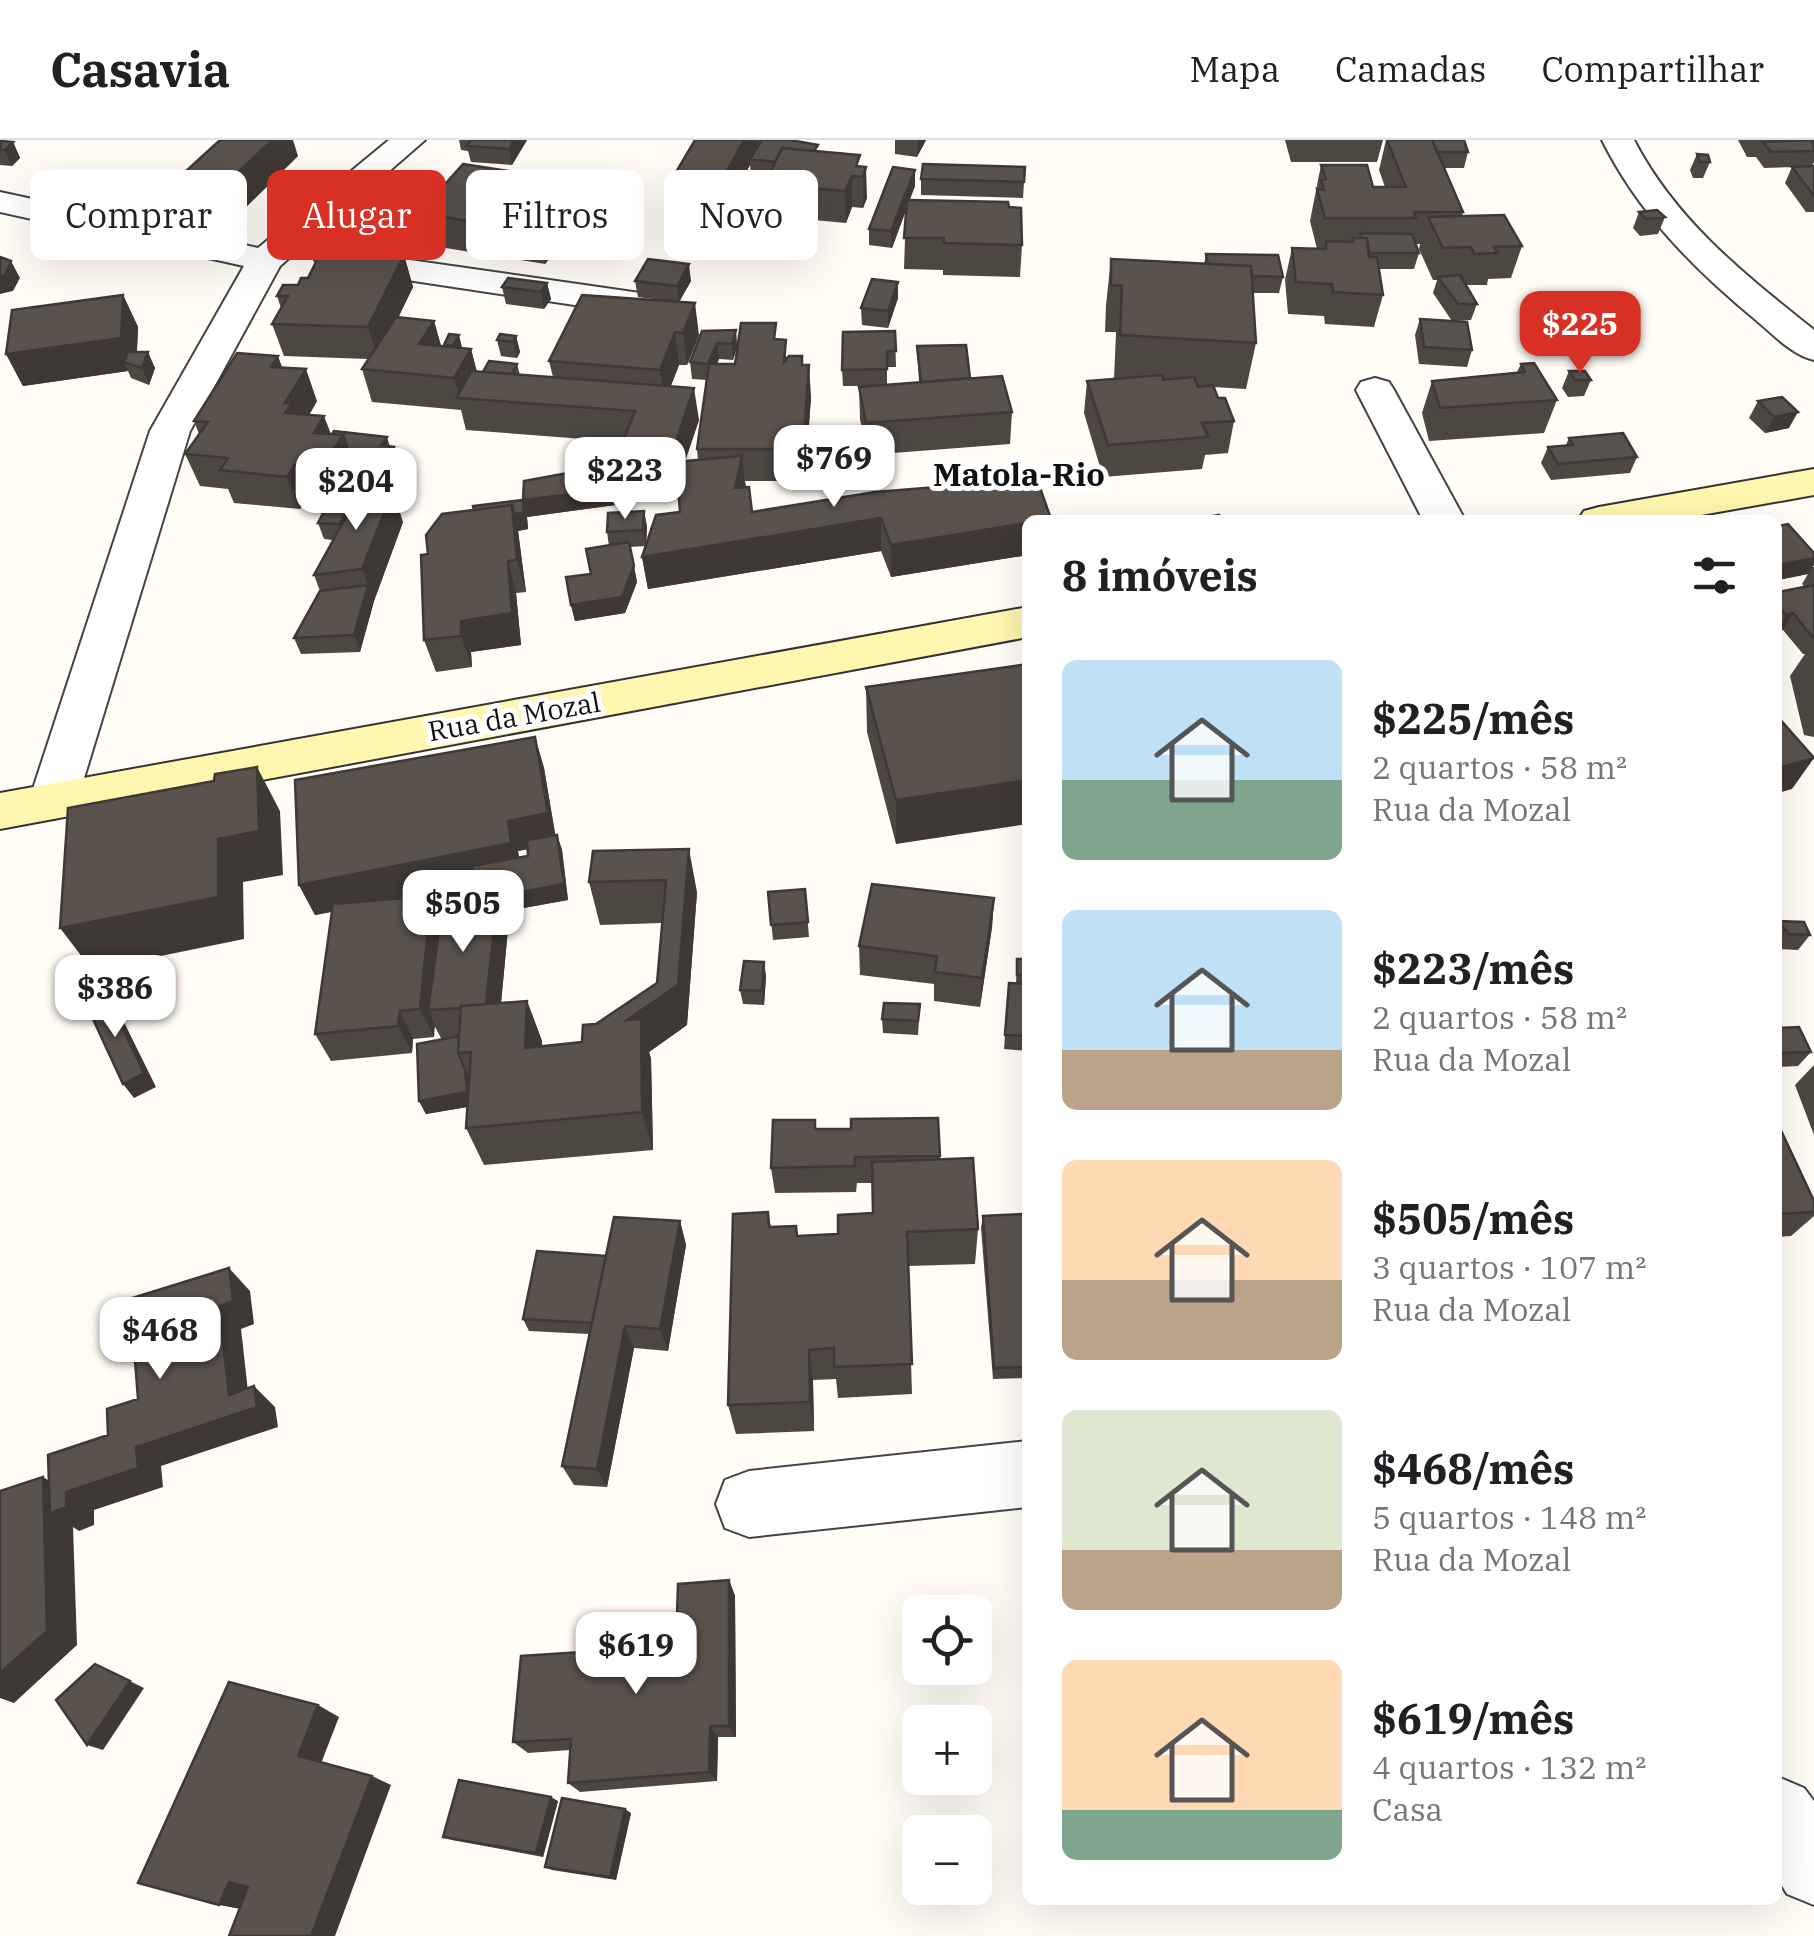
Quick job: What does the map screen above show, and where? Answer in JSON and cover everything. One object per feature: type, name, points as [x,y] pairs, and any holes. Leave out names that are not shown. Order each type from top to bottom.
[{"type":"main road","points":[[1627,515],[1814,482]]},
{"type":"main road","name":"Rua da Mozal","points":[[0,811],[1022,623]]},
{"type":"street","points":[[373,170],[409,140]]},
{"type":"street","points":[[1618,140],[1630,170],[1690,243],[1814,350]]},
{"type":"street","points":[[0,202],[267,255]]},
{"type":"street","points":[[52,801],[170,431],[268,260]]},
{"type":"street","points":[[301,260],[660,307]]},
{"type":"street","points":[[1375,390],[1441,515]]},
{"type":"street","points":[[749,1504],[1022,1475]]},
{"type":"street","points":[[1782,1820],[1814,1867]]},
{"type":"building","points":[[220,140],[272,140],[240,170],[187,170]]},
{"type":"building","points":[[471,140],[514,140],[509,149],[467,146]]},
{"type":"building","points":[[695,140],[744,140],[727,170],[677,170]]},
{"type":"building","points":[[762,140],[818,145],[814,151],[782,148],[775,162],[750,159]]},
{"type":"building","points":[[1387,140],[1432,140],[1463,212],[1414,212],[1416,218],[1325,218],[1317,189],[1324,190],[1321,180],[1326,179],[1321,165],[1367,165],[1373,187],[1406,187]]},
{"type":"building","points":[[1432,140],[1464,140],[1468,152],[1437,152]]},
{"type":"building","points":[[1811,140],[1814,151],[1771,152],[1763,142]]},
{"type":"building","points":[[1,141],[13,142],[0,150]]},
{"type":"building","points":[[782,148],[860,155],[856,166],[866,167],[863,177],[852,176],[845,191],[818,189],[818,170],[771,170]]},
{"type":"building","points":[[1697,154],[1708,155],[1710,162],[1700,162]]},
{"type":"building","points":[[463,164],[502,170],[466,170],[466,220],[446,217],[446,183]]},
{"type":"building","points":[[923,164],[1025,167],[1024,182],[921,179]]},
{"type":"building","points":[[1814,166],[1814,196],[1792,167]]},
{"type":"building","points":[[893,167],[915,170],[891,231],[869,229]]},
{"type":"building","points":[[907,200],[1008,202],[1009,207],[1021,208],[1022,245],[904,238]]},
{"type":"building","points":[[1657,210],[1665,217],[1646,219],[1639,212]]},
{"type":"building","points":[[1504,215],[1522,246],[1494,247],[1497,253],[1474,254],[1471,247],[1443,248],[1428,217]]},
{"type":"building","points":[[1360,233],[1412,234],[1419,253],[1369,253],[1367,238],[1361,238]]},
{"type":"building","points":[[1353,238],[1367,238],[1369,257],[1377,257],[1383,295],[1333,292],[1332,284],[1296,282],[1292,248],[1326,249],[1326,241],[1353,242]]},
{"type":"building","points":[[1206,254],[1278,255],[1283,277],[1252,276],[1251,266],[1208,264]]},
{"type":"building","points":[[0,257],[11,261],[5,275],[0,276]]},
{"type":"building","points":[[648,259],[689,264],[677,286],[635,281]]},
{"type":"building","points":[[1111,259],[1251,266],[1256,343],[1120,335],[1122,286],[1111,285]]},
{"type":"building","points":[[317,260],[402,260],[368,327],[272,324],[288,296],[277,296],[283,285],[298,285],[301,278],[308,278]]},
{"type":"building","points":[[1460,275],[1477,304],[1458,304],[1438,277]]},
{"type":"building","points":[[508,278],[547,283],[541,292],[502,287]]},
{"type":"building","points":[[872,279],[898,282],[888,311],[861,308]]},
{"type":"building","points":[[123,295],[121,338],[6,354],[12,310]]},
{"type":"building","points":[[582,295],[695,303],[683,333],[675,332],[660,370],[549,361]]},
{"type":"building","points":[[396,317],[434,321],[419,344],[471,349],[454,378],[362,369]]},
{"type":"building","points":[[1420,319],[1467,322],[1472,350],[1424,347]]},
{"type":"building","points":[[741,323],[776,323],[774,339],[786,340],[784,362],[789,356],[802,356],[802,365],[809,365],[803,449],[697,449],[709,364],[735,364]]},
{"type":"building","points":[[736,330],[732,344],[717,343],[708,364],[690,362],[702,331]]},
{"type":"building","points":[[895,331],[896,351],[887,351],[887,369],[842,370],[843,332]]},
{"type":"building","points":[[449,334],[459,335],[453,346],[444,345]]},
{"type":"building","points":[[500,334],[516,336],[513,342],[497,340]]},
{"type":"building","points":[[966,345],[970,378],[921,382],[917,346]]},
{"type":"building","points":[[128,352],[148,352],[142,368],[124,362]]},
{"type":"building","points":[[237,353],[278,356],[271,367],[306,369],[285,403],[292,403],[285,413],[324,416],[314,433],[343,435],[323,467],[294,465],[287,477],[220,470],[228,458],[185,454],[208,422],[194,421]]},
{"type":"building","points":[[489,361],[517,364],[512,374],[483,372]]},
{"type":"building","points":[[1534,363],[1557,400],[1440,408],[1432,381],[1525,372],[1521,364]]},
{"type":"building","points":[[471,371],[694,388],[668,465],[615,461],[635,411],[457,398]]},
{"type":"building","points":[[1569,371],[1585,371],[1591,380],[1575,380]]},
{"type":"building","points":[[1162,375],[1163,380],[1194,377],[1198,387],[1213,385],[1218,398],[1225,398],[1234,421],[1202,423],[1208,437],[1108,445],[1087,381]]},
{"type":"building","points":[[1002,376],[1012,412],[866,423],[859,387]]},
{"type":"building","points":[[1782,397],[1798,412],[1774,417],[1758,401]]},
{"type":"building","points":[[334,431],[387,437],[381,445],[394,447],[389,455],[348,450],[343,435],[332,434]]},
{"type":"building","points":[[1623,433],[1637,457],[1558,464],[1548,447],[1573,445],[1569,438]]},
{"type":"building","points":[[742,456],[735,488],[749,487],[752,512],[875,492],[1037,479],[1050,515],[1022,515],[1022,524],[891,545],[881,518],[642,557],[656,515],[680,512],[676,462]]},
{"type":"building","points":[[616,464],[612,489],[523,500],[524,481]]},
{"type":"building","points":[[341,478],[363,480],[340,524],[318,523]]},
{"type":"building","points":[[362,488],[393,490],[362,569],[314,575]]},
{"type":"building","points":[[523,500],[524,513],[514,514],[512,505],[474,510],[473,506]]},
{"type":"building","points":[[512,505],[517,560],[508,561],[512,613],[461,621],[461,636],[424,640],[421,555],[428,554],[426,535],[442,514]]},
{"type":"building","points":[[644,511],[643,530],[607,532],[608,513]]},
{"type":"building","points":[[1788,524],[1814,553],[1814,558],[1782,564],[1782,525]]},
{"type":"building","points":[[629,542],[634,566],[622,597],[571,605],[566,577],[591,574],[586,549]]},
{"type":"building","points":[[368,585],[354,635],[294,638],[320,591]]},
{"type":"building","points":[[1814,585],[1814,638],[1793,613],[1786,615],[1782,610],[1782,591]]},
{"type":"building","points":[[1022,665],[1022,781],[896,800],[866,687]]},
{"type":"building","points":[[1782,722],[1814,758],[1782,767]]},
{"type":"building","points":[[535,737],[548,813],[508,821],[511,843],[299,885],[295,780]]},
{"type":"building","points":[[257,767],[259,831],[218,839],[218,897],[60,928],[68,808],[214,781],[215,774]]},
{"type":"building","points":[[557,835],[564,884],[476,901],[472,866],[528,856],[527,840]]},
{"type":"building","points":[[689,849],[678,985],[627,1020],[641,1019],[642,1112],[466,1128],[471,1052],[458,1053],[461,1006],[527,1001],[525,1048],[582,1042],[583,1025],[596,1024],[657,983],[666,880],[589,882],[593,851]]},
{"type":"building","points":[[872,884],[994,898],[982,978],[935,972],[937,956],[859,946]]},
{"type":"building","points":[[805,889],[808,922],[771,925],[768,892]]},
{"type":"building","points":[[431,896],[420,1009],[400,1011],[398,1026],[315,1034],[333,904]]},
{"type":"building","points":[[497,900],[486,1004],[428,1010],[443,902]]},
{"type":"building","points":[[1782,921],[1804,922],[1810,935],[1789,934]]},
{"type":"building","points":[[1017,959],[1022,959],[1022,975],[1017,975]]},
{"type":"building","points":[[744,961],[764,962],[762,991],[740,990]]},
{"type":"building","points":[[1009,983],[1022,984],[1022,1036],[1005,1035]]},
{"type":"building","points":[[107,996],[144,1073],[123,1084],[87,1006]]},
{"type":"building","points":[[884,1003],[920,1004],[918,1021],[882,1019]]},
{"type":"building","points":[[1799,1027],[1811,1052],[1782,1053],[1782,1028]]},
{"type":"building","points":[[459,1036],[458,1053],[467,1092],[419,1101],[417,1044]]},
{"type":"building","points":[[938,1118],[940,1156],[855,1157],[855,1166],[771,1168],[773,1120],[815,1120],[815,1129],[851,1129],[851,1119]]},
{"type":"building","points":[[1782,1133],[1814,1201],[1814,1212],[1782,1214]]},
{"type":"building","points":[[973,1158],[978,1229],[907,1232],[912,1364],[834,1367],[834,1348],[809,1350],[810,1402],[728,1405],[733,1214],[768,1212],[769,1227],[796,1226],[797,1236],[838,1234],[838,1215],[873,1213],[872,1162]]},
{"type":"building","points":[[1022,1214],[1022,1367],[994,1368],[983,1216]]},
{"type":"building","points":[[614,1217],[680,1221],[660,1329],[625,1326],[597,1469],[562,1466]]},
{"type":"building","points":[[537,1251],[606,1256],[592,1323],[523,1319]]},
{"type":"building","points":[[229,1268],[233,1301],[219,1306],[229,1395],[254,1386],[257,1407],[136,1447],[138,1468],[66,1492],[66,1507],[50,1513],[48,1455],[108,1435],[107,1409],[138,1399],[132,1322],[112,1329],[110,1305]]},
{"type":"building","points":[[43,1477],[47,1631],[0,1673],[0,1491]]},
{"type":"building","points":[[729,1580],[729,1726],[710,1726],[709,1772],[568,1783],[571,1739],[513,1742],[521,1656],[676,1646],[678,1584]]},
{"type":"building","points":[[95,1664],[130,1681],[87,1745],[56,1700]]},
{"type":"building","points":[[229,1682],[318,1705],[298,1756],[372,1776],[311,1936],[229,1936],[248,1887],[229,1882],[219,1905],[138,1883]]},
{"type":"building","points":[[459,1780],[551,1797],[536,1853],[443,1837]]},
{"type":"building","points":[[562,1798],[625,1809],[610,1877],[545,1867]]},
{"type":"district","name":"Matola-Rio","points":[[1019,474]]}]
